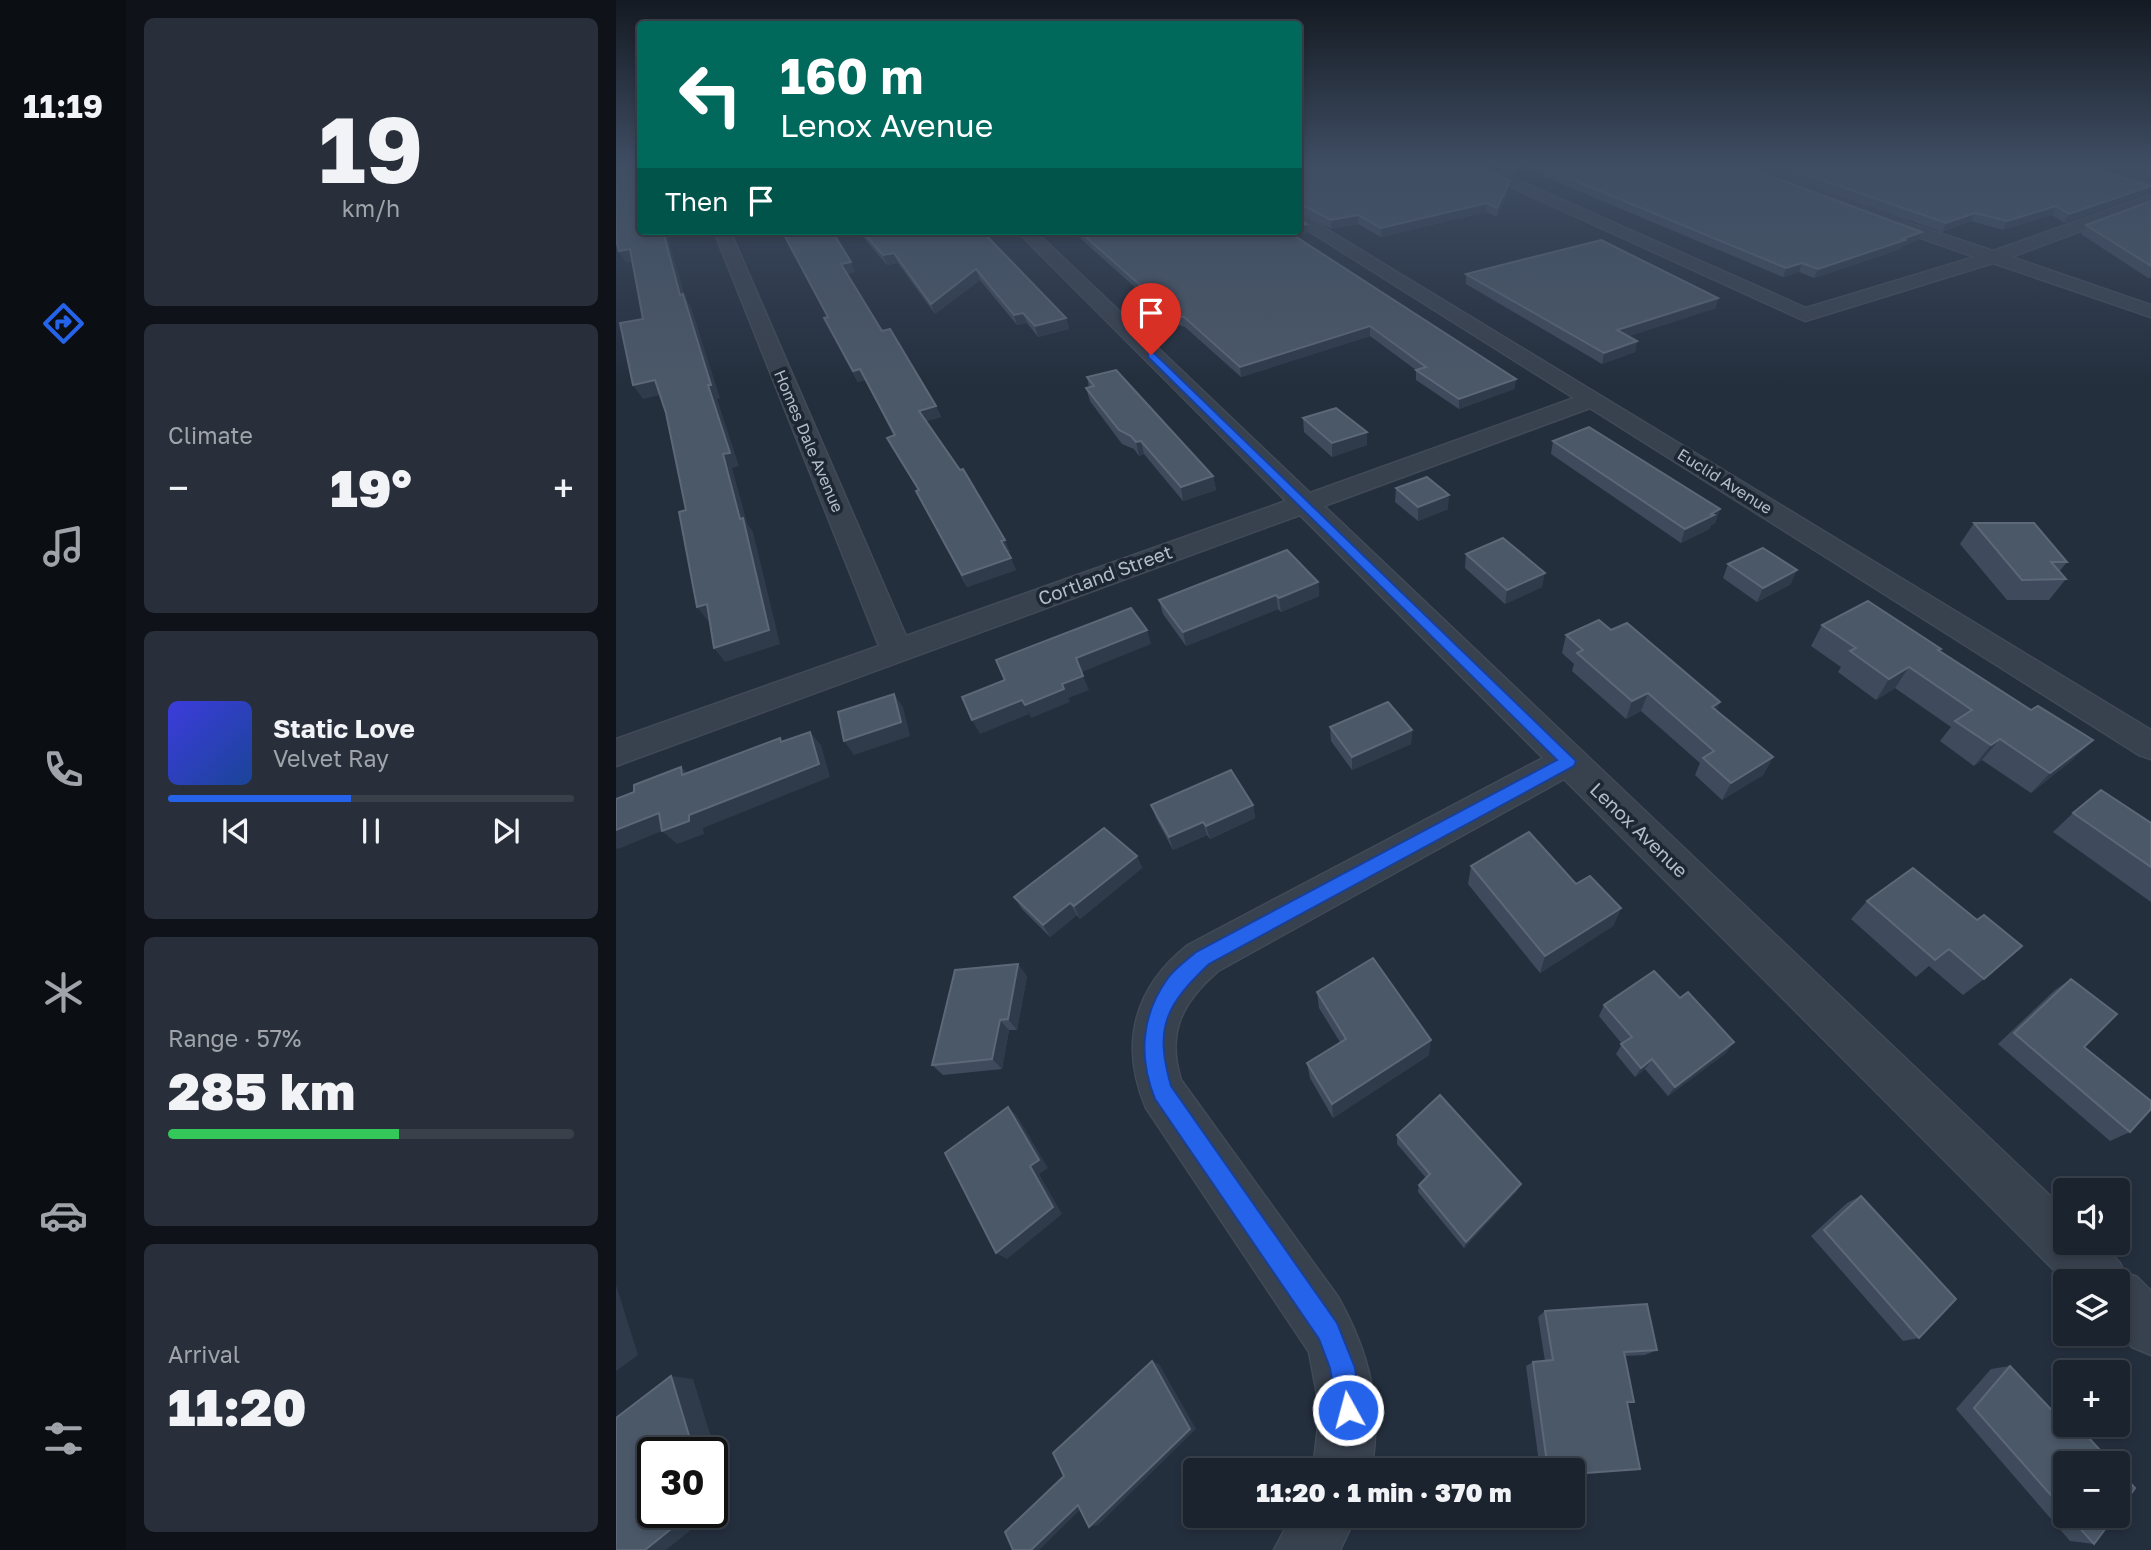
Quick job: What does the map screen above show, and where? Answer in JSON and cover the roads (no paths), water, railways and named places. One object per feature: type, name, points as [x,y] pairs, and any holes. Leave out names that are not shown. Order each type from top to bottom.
[{"type":"street","name":"Homes Dale Avenue","points":[[724,236],[896,650]]},
{"type":"street","name":"Lenox Avenue","points":[[1030,236],[2090,1269]]},
{"type":"street","name":"Euclid Avenue","points":[[1329,236],[2151,746]]},
{"type":"street","points":[[1629,236],[1805,315],[1998,256],[2052,236]]},
{"type":"street","points":[[1942,236],[2151,311]]},
{"type":"street","points":[[1998,256],[2151,304]]},
{"type":"street","name":"Cortland Street","points":[[616,753],[1594,399]]},
{"type":"street","points":[[1344,1458],[1348,1410],[1342,1368],[1336,1349],[1319,1316],[1162,1091],[1152,1055],[1157,1017],[1175,984],[1203,958],[1568,761]]},
{"type":"street","points":[[2130,1308],[2151,1328]]},
{"type":"street","points":[[1305,1550],[1319,1528]]}]
